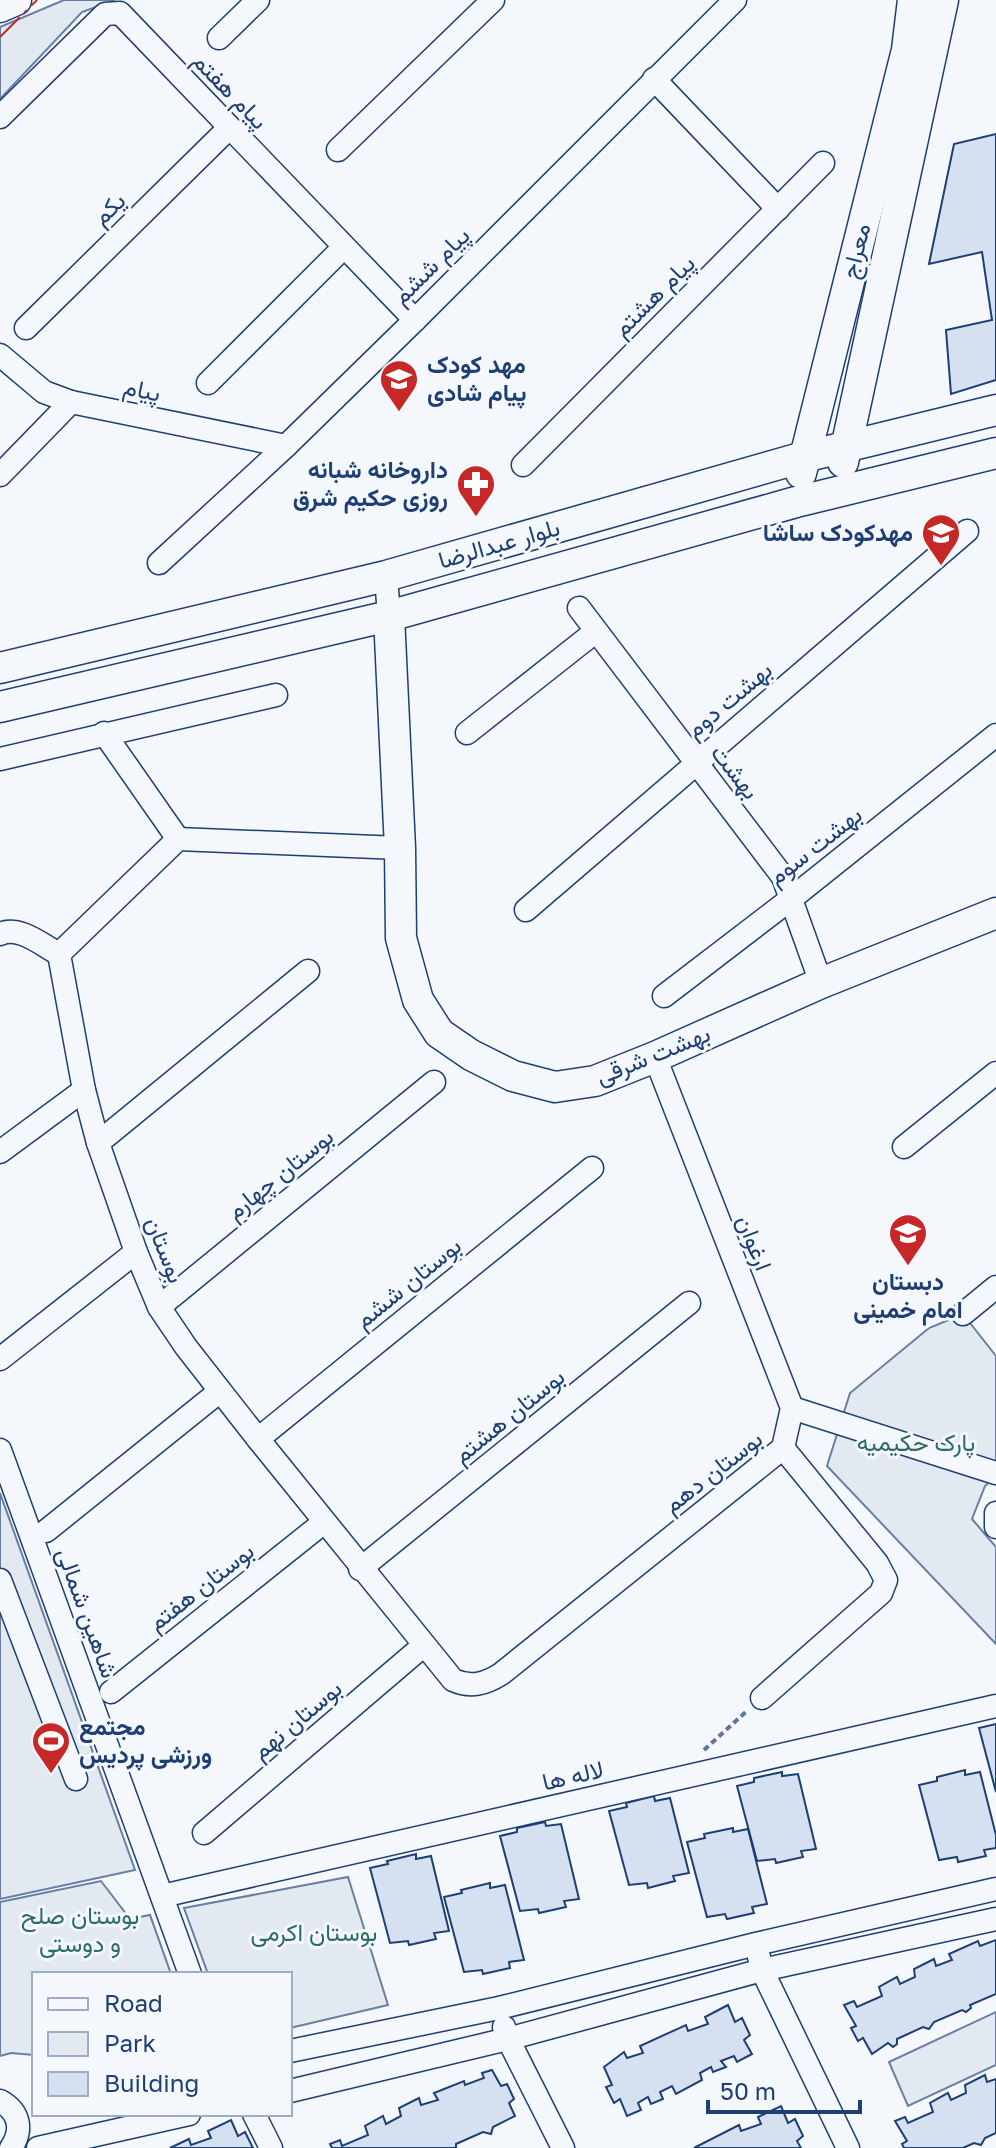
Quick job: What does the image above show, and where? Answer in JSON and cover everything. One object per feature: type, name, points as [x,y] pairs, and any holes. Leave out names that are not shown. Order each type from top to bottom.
[{"type":"main road","points":[[0,7],[16,0]]},
{"type":"main road","name":"معراج","points":[[796,502],[804,457],[907,50],[913,0]]},
{"type":"main road","name":"معراج","points":[[837,492],[943,0]]},
{"type":"main road","name":"بلوار عبدالرضا","points":[[0,668],[386,576],[804,457],[996,410]]},
{"type":"main road","name":"بلوار عبدالرضا","points":[[0,707],[389,616],[796,502],[996,453]]},
{"type":"main road","name":"بهشت شرقی","points":[[389,616],[401,938],[418,1000],[439,1033],[471,1055],[513,1076],[555,1087],[595,1081],[821,983],[996,913]]},
{"type":"street","points":[[219,38],[258,0]]},
{"type":"street","points":[[338,150],[493,0]]},
{"type":"street","name":"پیام ششم","points":[[159,563],[286,446],[415,320],[735,0]]},
{"type":"street","name":"پیام هفتم","points":[[0,117],[105,14],[120,13],[415,320]]},
{"type":"street","points":[[654,79],[778,209]]},
{"type":"street","name":"یکم","points":[[26,328],[229,128]]},
{"type":"street","name":"پیام هشتم","points":[[523,465],[823,163]]},
{"type":"street","points":[[208,383],[344,247]]},
{"type":"street","name":"پیام","points":[[0,355],[44,392],[71,402],[286,446]]},
{"type":"street","points":[[0,475],[71,402]]},
{"type":"street","name":"بهشت دوم","points":[[526,910],[967,531]]},
{"type":"street","points":[[386,576],[389,616]]},
{"type":"street","name":"بهشت","points":[[579,608],[783,877],[821,983]]},
{"type":"street","points":[[467,733],[595,632]]},
{"type":"street","points":[[0,759],[276,695]]},
{"type":"street","points":[[104,733],[178,839]]},
{"type":"street","name":"بهشت سوم","points":[[664,996],[996,735]]},
{"type":"street","points":[[0,934],[8,930],[17,931],[59,954],[178,839],[400,848]]},
{"type":"street","name":"بوستان","points":[[59,954],[84,1090],[98,1143],[159,1307],[220,1391],[423,1646]]},
{"type":"street","points":[[98,1143],[308,971]]},
{"type":"street","name":"ارغوان","points":[[655,1057],[792,1408]]},
{"type":"street","points":[[904,1147],[996,1073]]},
{"type":"street","name":"بوستان چهارم","points":[[159,1307],[434,1082]]},
{"type":"street","points":[[0,1152],[84,1090]]},
{"type":"street","name":"بوستان ششم","points":[[258,1439],[592,1168]]},
{"type":"street","points":[[0,1359],[136,1252]]},
{"type":"street","points":[[963,1314],[996,1287]]},
{"type":"street","name":"بوستان هشتم","points":[[360,1569],[689,1303]]},
{"type":"street","points":[[46,1531],[220,1391]]},
{"type":"street","points":[[783,1448],[792,1408],[996,1473]]},
{"type":"street","name":"بوستان دهم","points":[[423,1646],[453,1680],[464,1685],[490,1681],[783,1448],[877,1563],[886,1580],[881,1593],[762,1698]]},
{"type":"street","name":"شاهین شمالی","points":[[0,1450],[189,1972]]},
{"type":"street","points":[[996,1513],[996,1527]]},
{"type":"street","name":"بوستان هفتم","points":[[111,1692],[323,1523]]},
{"type":"street","points":[[0,1580],[76,1779]]},
{"type":"street","name":"بوستان نهم","points":[[204,1833],[423,1646]]},
{"type":"street","name":"لاله ها","points":[[162,1896],[996,1706]]},
{"type":"street","points":[[292,2051],[499,2008],[996,1889]]},
{"type":"street","points":[[292,2091],[508,2039],[762,1970],[996,1919]]},
{"type":"street","points":[[756,1944],[762,1970],[848,2148]]},
{"type":"street","points":[[499,2008],[508,2039],[563,2148]]},
{"type":"street","points":[[0,2101],[25,2116],[11,2148]]},
{"type":"street","points":[[38,2148],[180,2116]]},
{"type":"street","points":[[255,2116],[271,2148]]},
{"type":"path","points":[[704,1750],[762,1698]]},
{"type":"green space","points":[[64,0],[115,0],[82,12],[0,99],[0,27]]},
{"type":"green space","name":"پارک حکیمیه","points":[[963,1314],[996,1356],[996,1476],[985,1486],[972,1519],[996,1547],[996,1644],[827,1466],[850,1393],[929,1328]]},
{"type":"green space","name":"مجتمع ورزشی پردیس","points":[[0,1493],[135,1870],[0,1899]]},
{"type":"green space","name":"بوستان اکرمی","points":[[348,1877],[388,2005],[292,2028],[292,1972],[207,1972],[184,1908]]},
{"type":"green space","name":"بوستان صلح و دوستی","points":[[101,1881],[130,1919],[150,1915],[170,1972],[32,1972],[32,2055],[11,2053],[0,2056],[0,1902]]},
{"type":"green space","points":[[996,2012],[996,2065],[908,2106],[889,2062]]},
{"type":"building","points":[[996,134],[996,380],[951,394],[946,330],[992,320],[982,252],[929,264],[954,144]]},
{"type":"building","points":[[996,1724],[996,1792],[979,1728]]},
{"type":"building","points":[[965,1770],[965,1775],[980,1772],[996,1835],[996,1848],[984,1850],[986,1856],[958,1862],[957,1857],[939,1860],[919,1785]]},
{"type":"building","points":[[782,1772],[782,1776],[798,1774],[816,1849],[801,1851],[803,1857],[776,1863],[775,1859],[757,1861],[737,1786],[754,1782],[754,1778]]},
{"type":"building","points":[[654,1796],[655,1801],[670,1798],[689,1873],[673,1876],[675,1881],[648,1888],[647,1883],[629,1885],[609,1811]]},
{"type":"building","points":[[545,1822],[546,1826],[561,1824],[579,1899],[564,1901],[566,1907],[539,1913],[538,1909],[520,1911],[500,1836],[517,1832],[517,1828]]},
{"type":"building","points":[[733,1828],[733,1832],[748,1829],[767,1904],[752,1907],[754,1913],[727,1919],[725,1914],[707,1917],[687,1842],[705,1838],[704,1834]]},
{"type":"building","points":[[416,1854],[416,1859],[431,1856],[449,1931],[434,1933],[436,1939],[409,1945],[408,1941],[390,1943],[370,1868]]},
{"type":"building","points":[[490,1883],[490,1888],[505,1885],[524,1960],[509,1962],[510,1968],[483,1974],[482,1970],[464,1972],[444,1897]]},
{"type":"building","points":[[996,1940],[996,1994],[970,2005],[966,2012],[962,2010],[934,2022],[929,2029],[923,2027],[897,2039],[893,2047],[888,2043],[872,2054],[863,2038],[858,2041],[851,2028],[856,2026],[844,2005],[854,2001],[857,2007],[882,1996],[879,1987],[897,1977],[900,1984],[915,1977],[914,1969],[934,1959],[936,1966],[952,1960],[949,1954],[978,1941],[980,1946]]},
{"type":"building","points":[[728,2005],[735,2022],[742,2018],[750,2035],[744,2040],[752,2054],[737,2062],[734,2056],[721,2061],[726,2067],[713,2072],[711,2067],[700,2073],[702,2080],[676,2094],[672,2086],[660,2092],[663,2099],[651,2104],[648,2097],[638,2103],[641,2110],[627,2116],[620,2099],[614,2103],[606,2087],[612,2085],[604,2067],[624,2052],[627,2058],[643,2053],[640,2046],[686,2025],[688,2031],[708,2024],[705,2017]]},
{"type":"building","points":[[492,2070],[501,2086],[507,2084],[514,2099],[509,2103],[515,2116],[493,2127],[491,2134],[483,2132],[456,2144],[456,2148],[332,2148],[330,2144],[340,2140],[342,2146],[368,2135],[365,2126],[383,2116],[386,2124],[401,2116],[399,2108],[419,2098],[421,2105],[438,2100],[434,2093],[464,2081],[465,2085],[484,2078],[482,2073]]},
{"type":"building","points":[[985,2075],[987,2082],[996,2079],[996,2133],[985,2138],[981,2145],[974,2143],[963,2148],[904,2148],[902,2144],[907,2141],[895,2121],[905,2117],[908,2123],[933,2112],[930,2103],[948,2093],[951,2100],[966,2093],[965,2085]]},
{"type":"building","points":[[781,2106],[788,2123],[795,2119],[803,2136],[797,2141],[801,2148],[694,2148],[739,2125],[741,2131],[761,2124],[758,2117]]},
{"type":"building","points":[[231,2120],[238,2136],[245,2132],[253,2148],[170,2148],[189,2139],[191,2145],[211,2138],[208,2131]]},
{"type":"power","points":[[0,37],[37,0]]},
{"type":"place","name":"مهد کودک پیام شادی","points":[[399,413]]},
{"type":"place","name":"داروخانه شبانه روزی حکیم شرق","points":[[476,518]]},
{"type":"place","name":"مهدکودک ساشا","points":[[941,567]]},
{"type":"place","name":"دبستان امام خمینی","points":[[908,1267]]},
{"type":"place","name":"مجتمع ورزشی پردیس","points":[[51,1775]]}]
